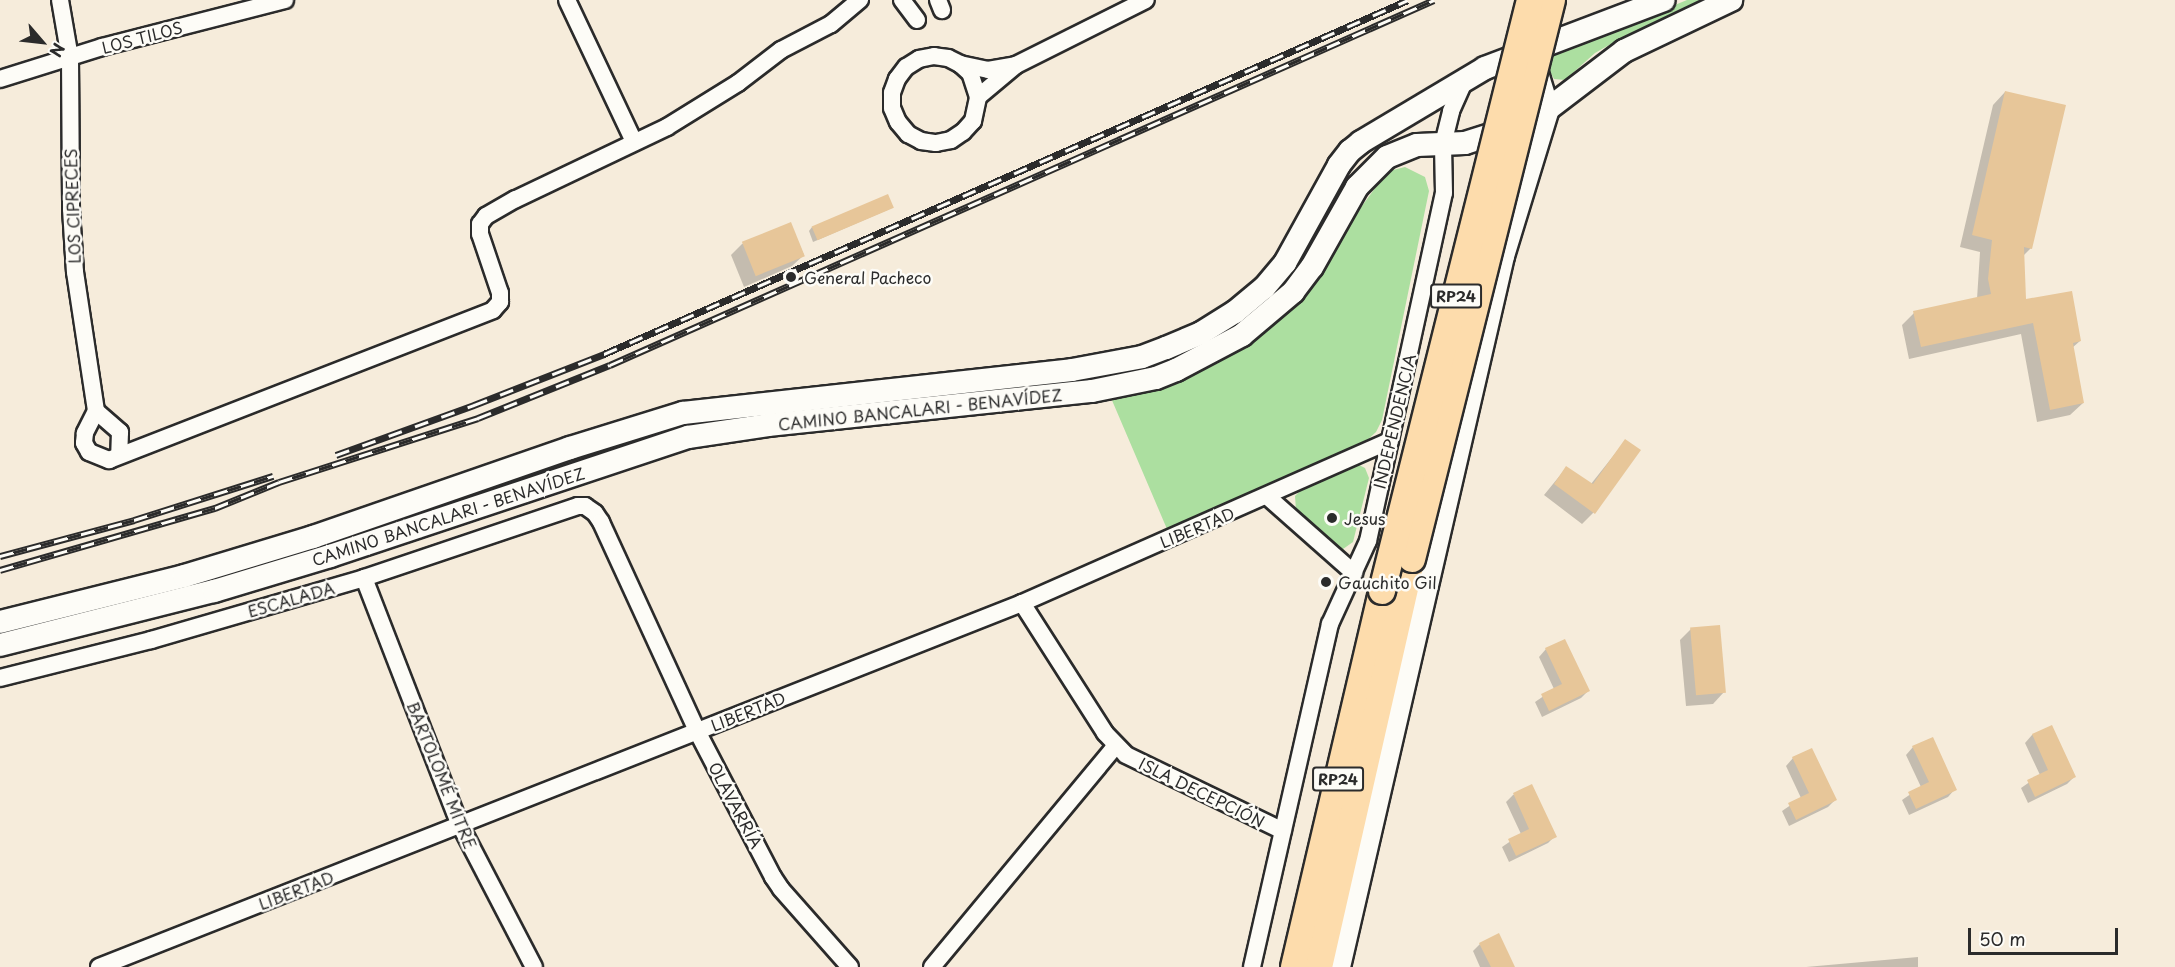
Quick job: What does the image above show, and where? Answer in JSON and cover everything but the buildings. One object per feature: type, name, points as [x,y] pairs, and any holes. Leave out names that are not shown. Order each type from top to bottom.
[{"type":"main road","name":"RP24","points":[[1294,967],[1382,591],[1530,0]]},
{"type":"main road","name":"RP24","points":[[1319,967],[1412,559],[1552,0]]},
{"type":"main road","name":"CAMINO BANCALARI - BENAVÍDEZ","points":[[0,622],[184,576],[313,537],[580,444],[683,413],[1072,370],[1142,357],[1167,348],[1201,333],[1235,312],[1264,288],[1285,263],[1350,151],[1386,126],[1485,68],[1664,0]]},
{"type":"main road","name":"CAMINO BANCALARI - BENAVÍDEZ","points":[[0,645],[214,591],[688,437],[768,424],[1092,391],[1156,378],[1219,350],[1272,312],[1293,292],[1312,267],[1357,188],[1387,157],[1417,144],[1480,140],[1548,109],[1624,51],[1731,0]]},
{"type":"main road","points":[[1339,967],[1503,256],[1548,109],[1530,49]]},
{"type":"street","name":"LOS CIPRECES","points":[[60,0],[70,58],[70,198],[75,272],[96,411]]},
{"type":"street","name":"LOS TILOS","points":[[0,80],[102,47],[285,0]]},
{"type":"street","points":[[567,0],[634,142]]},
{"type":"street","points":[[119,455],[120,432],[96,411],[85,433],[84,443],[89,452],[109,460],[493,310],[500,302],[500,294],[480,234],[480,224],[486,216],[702,107],[781,50],[831,24],[860,0]]},
{"type":"street","points":[[902,0],[917,20]]},
{"type":"street","points":[[978,97],[1016,65],[1146,0]]},
{"type":"street","points":[[960,64],[970,73],[978,97],[973,120],[963,132],[951,140],[936,143],[921,141],[908,134],[898,122],[892,108],[892,93],[897,78],[906,67],[919,59],[934,56],[988,70],[1016,65]]},
{"type":"street","name":"INDEPENDENCIA","points":[[1252,967],[1330,624],[1368,541],[1444,193],[1443,144],[1451,111],[1465,80]]},
{"type":"street","name":"LIBERTAD","points":[[99,967],[1022,603],[1268,497],[1390,441]]},
{"type":"street","points":[[1268,497],[1354,573]]},
{"type":"street","name":"ESCALADA","points":[[0,678],[151,640],[364,578],[578,506]]},
{"type":"street","name":"OLAVARRÍA","points":[[578,506],[591,509],[601,522],[697,731],[781,889],[850,967]]},
{"type":"street","name":"BARTOLOMÉ MITRE","points":[[364,578],[460,825],[534,967]]},
{"type":"street","name":"ISLA DECEPCIÓN","points":[[1022,603],[1105,733],[1126,754],[1283,831]]},
{"type":"street","points":[[932,967],[1116,745]]},
{"type":"green space","points":[[1687,0],[1700,0],[1595,53],[1565,80],[1554,79],[1543,59],[1564,47],[1585,42]]},
{"type":"green space","points":[[1405,167],[1425,177],[1429,191],[1382,420],[1376,432],[1361,446],[1167,529],[1111,398],[1190,376],[1218,363],[1254,339],[1289,311],[1314,283],[1359,210],[1381,180],[1393,170]]},
{"type":"green space","points":[[1359,465],[1365,468],[1369,478],[1353,542],[1343,549],[1334,545],[1296,510],[1295,496],[1300,491]]},
{"type":"railway","points":[[336,455],[474,405],[604,354],[1408,0]]},
{"type":"railway","points":[[0,570],[215,508],[279,482],[478,418],[610,365],[1434,0]]},
{"type":"railway","points":[[0,556],[134,520],[273,476]]},
{"type":"place","name":"General Pacheco","points":[[791,277]]},
{"type":"place","name":"Jesus","points":[[1332,518]]},
{"type":"place","name":"Gauchito Gil","points":[[1326,582]]}]
